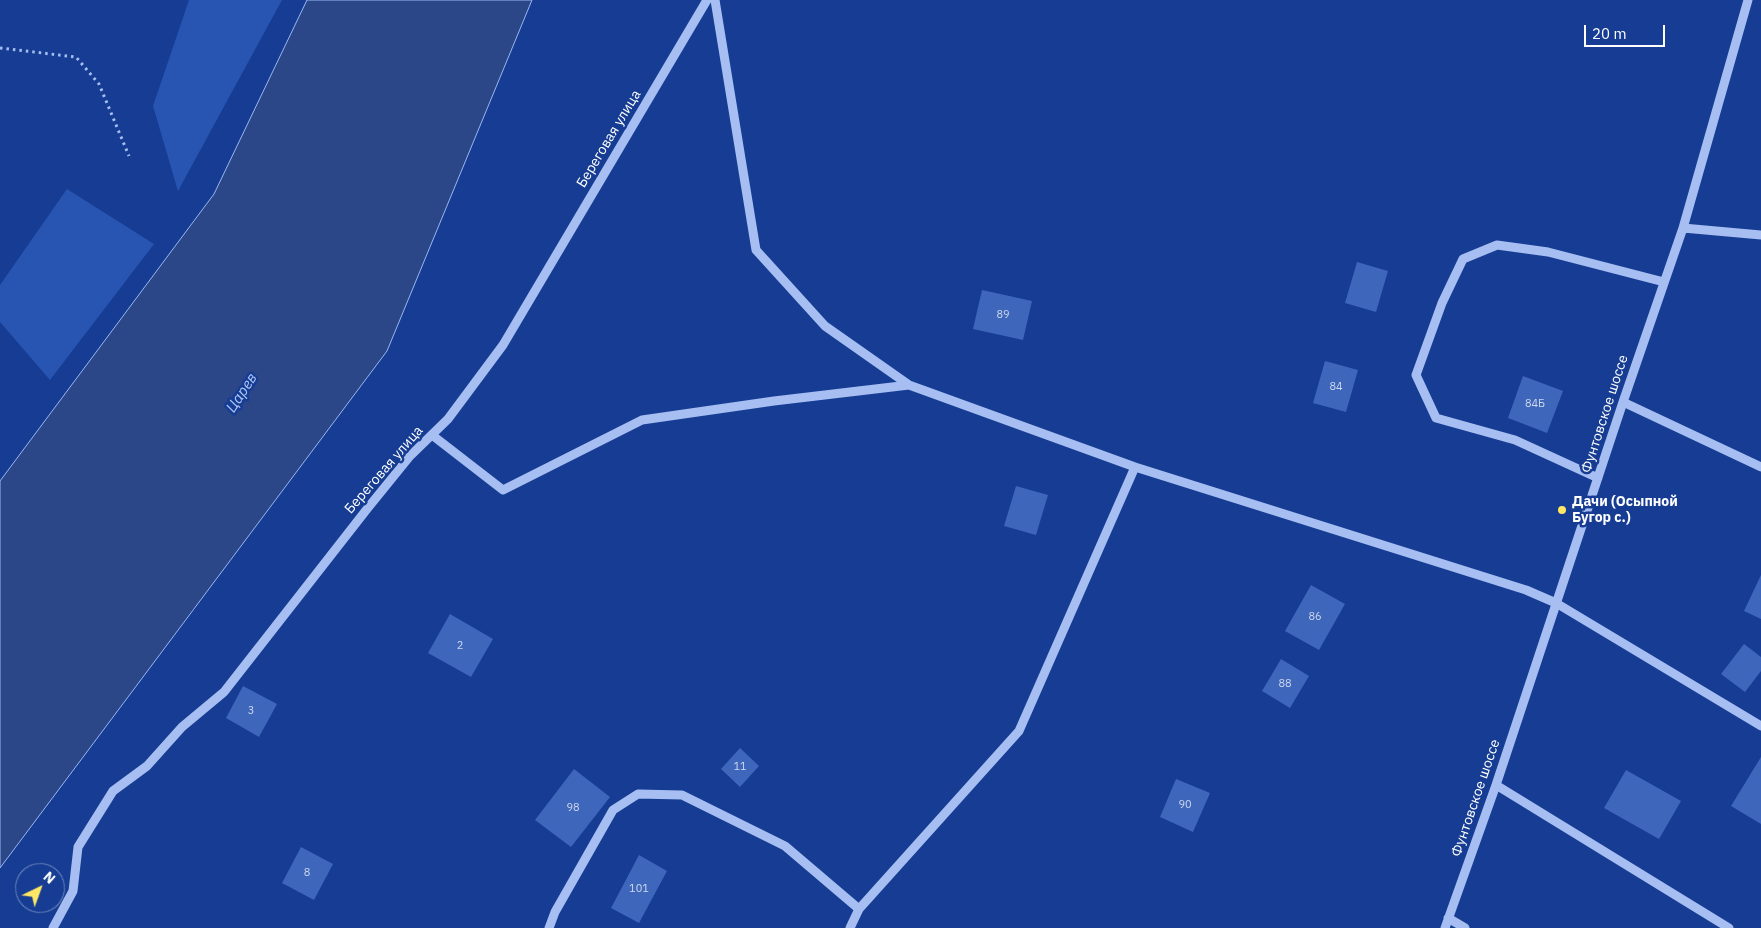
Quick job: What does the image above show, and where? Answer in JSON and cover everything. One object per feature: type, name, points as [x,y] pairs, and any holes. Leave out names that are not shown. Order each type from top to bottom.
[{"type":"street","name":"Береговая улица","points":[[53,928],[73,890],[78,847],[113,791],[147,766],[182,727],[224,692],[367,509],[410,456],[448,419],[503,346],[707,0]]},
{"type":"street","points":[[715,0],[756,250],[826,326],[909,385],[1135,467],[1526,590],[1556,603],[1761,726]]},
{"type":"street","name":"Фунтовское шоссе","points":[[1445,928],[1496,785],[1623,402],[1683,228],[1748,0]]},
{"type":"street","points":[[1683,228],[1761,235]]},
{"type":"street","points":[[1598,478],[1516,440],[1436,418],[1416,375],[1442,303],[1463,258],[1497,245],[1548,252],[1664,282]]},
{"type":"street","points":[[432,435],[503,490],[642,420],[774,401],[909,385]]},
{"type":"street","points":[[1623,402],[1761,467]]},
{"type":"street","points":[[850,928],[859,909],[1019,730],[1135,467]]},
{"type":"street","points":[[1496,785],[1729,928]]},
{"type":"street","points":[[549,928],[555,912],[613,810],[638,794],[682,795],[785,846],[859,909]]},
{"type":"street","points":[[1448,918],[1465,928]]},
{"type":"path","points":[[0,48],[76,57],[99,84],[129,156]]},
{"type":"shaded area","points":[[189,0],[282,0],[178,191],[153,106]]},
{"type":"shaded area","points":[[67,189],[154,244],[50,380],[0,322],[0,285]]},
{"type":"water","name":"Царев","points":[[307,0],[532,0],[387,351],[0,868],[0,481],[214,194]]},
{"type":"building","points":[[1357,262],[1388,271],[1376,312],[1345,303]]},
{"type":"building","points":[[982,290],[1032,301],[1023,340],[973,329]]},
{"type":"building","points":[[1325,361],[1358,370],[1346,412],[1313,403]]},
{"type":"building","points":[[1523,376],[1563,391],[1547,433],[1508,418]]},
{"type":"building","points":[[1016,486],[1048,495],[1036,535],[1004,526]]},
{"type":"building","points":[[1761,575],[1761,619],[1744,611]]},
{"type":"building","points":[[1311,585],[1345,604],[1319,650],[1285,631]]},
{"type":"building","points":[[450,614],[493,639],[471,677],[428,653]]},
{"type":"building","points":[[1744,644],[1761,657],[1761,671],[1745,692],[1721,674]]},
{"type":"building","points":[[1281,659],[1309,676],[1290,708],[1262,691]]},
{"type":"building","points":[[243,686],[277,704],[259,737],[226,718]]},
{"type":"building","points":[[740,748],[759,766],[740,787],[721,769]]},
{"type":"building","points":[[1761,757],[1761,824],[1731,806]]},
{"type":"building","points":[[574,769],[610,797],[571,847],[535,820]]},
{"type":"building","points":[[1626,770],[1681,801],[1659,839],[1604,808]]},
{"type":"building","points":[[1176,779],[1210,793],[1193,832],[1160,817]]},
{"type":"building","points":[[301,847],[333,864],[314,900],[282,883]]},
{"type":"building","points":[[639,855],[667,871],[639,923],[611,908]]},
{"type":"place","name":"Дачи (Осыпной Бугор с.)","points":[[1562,510]]}]
